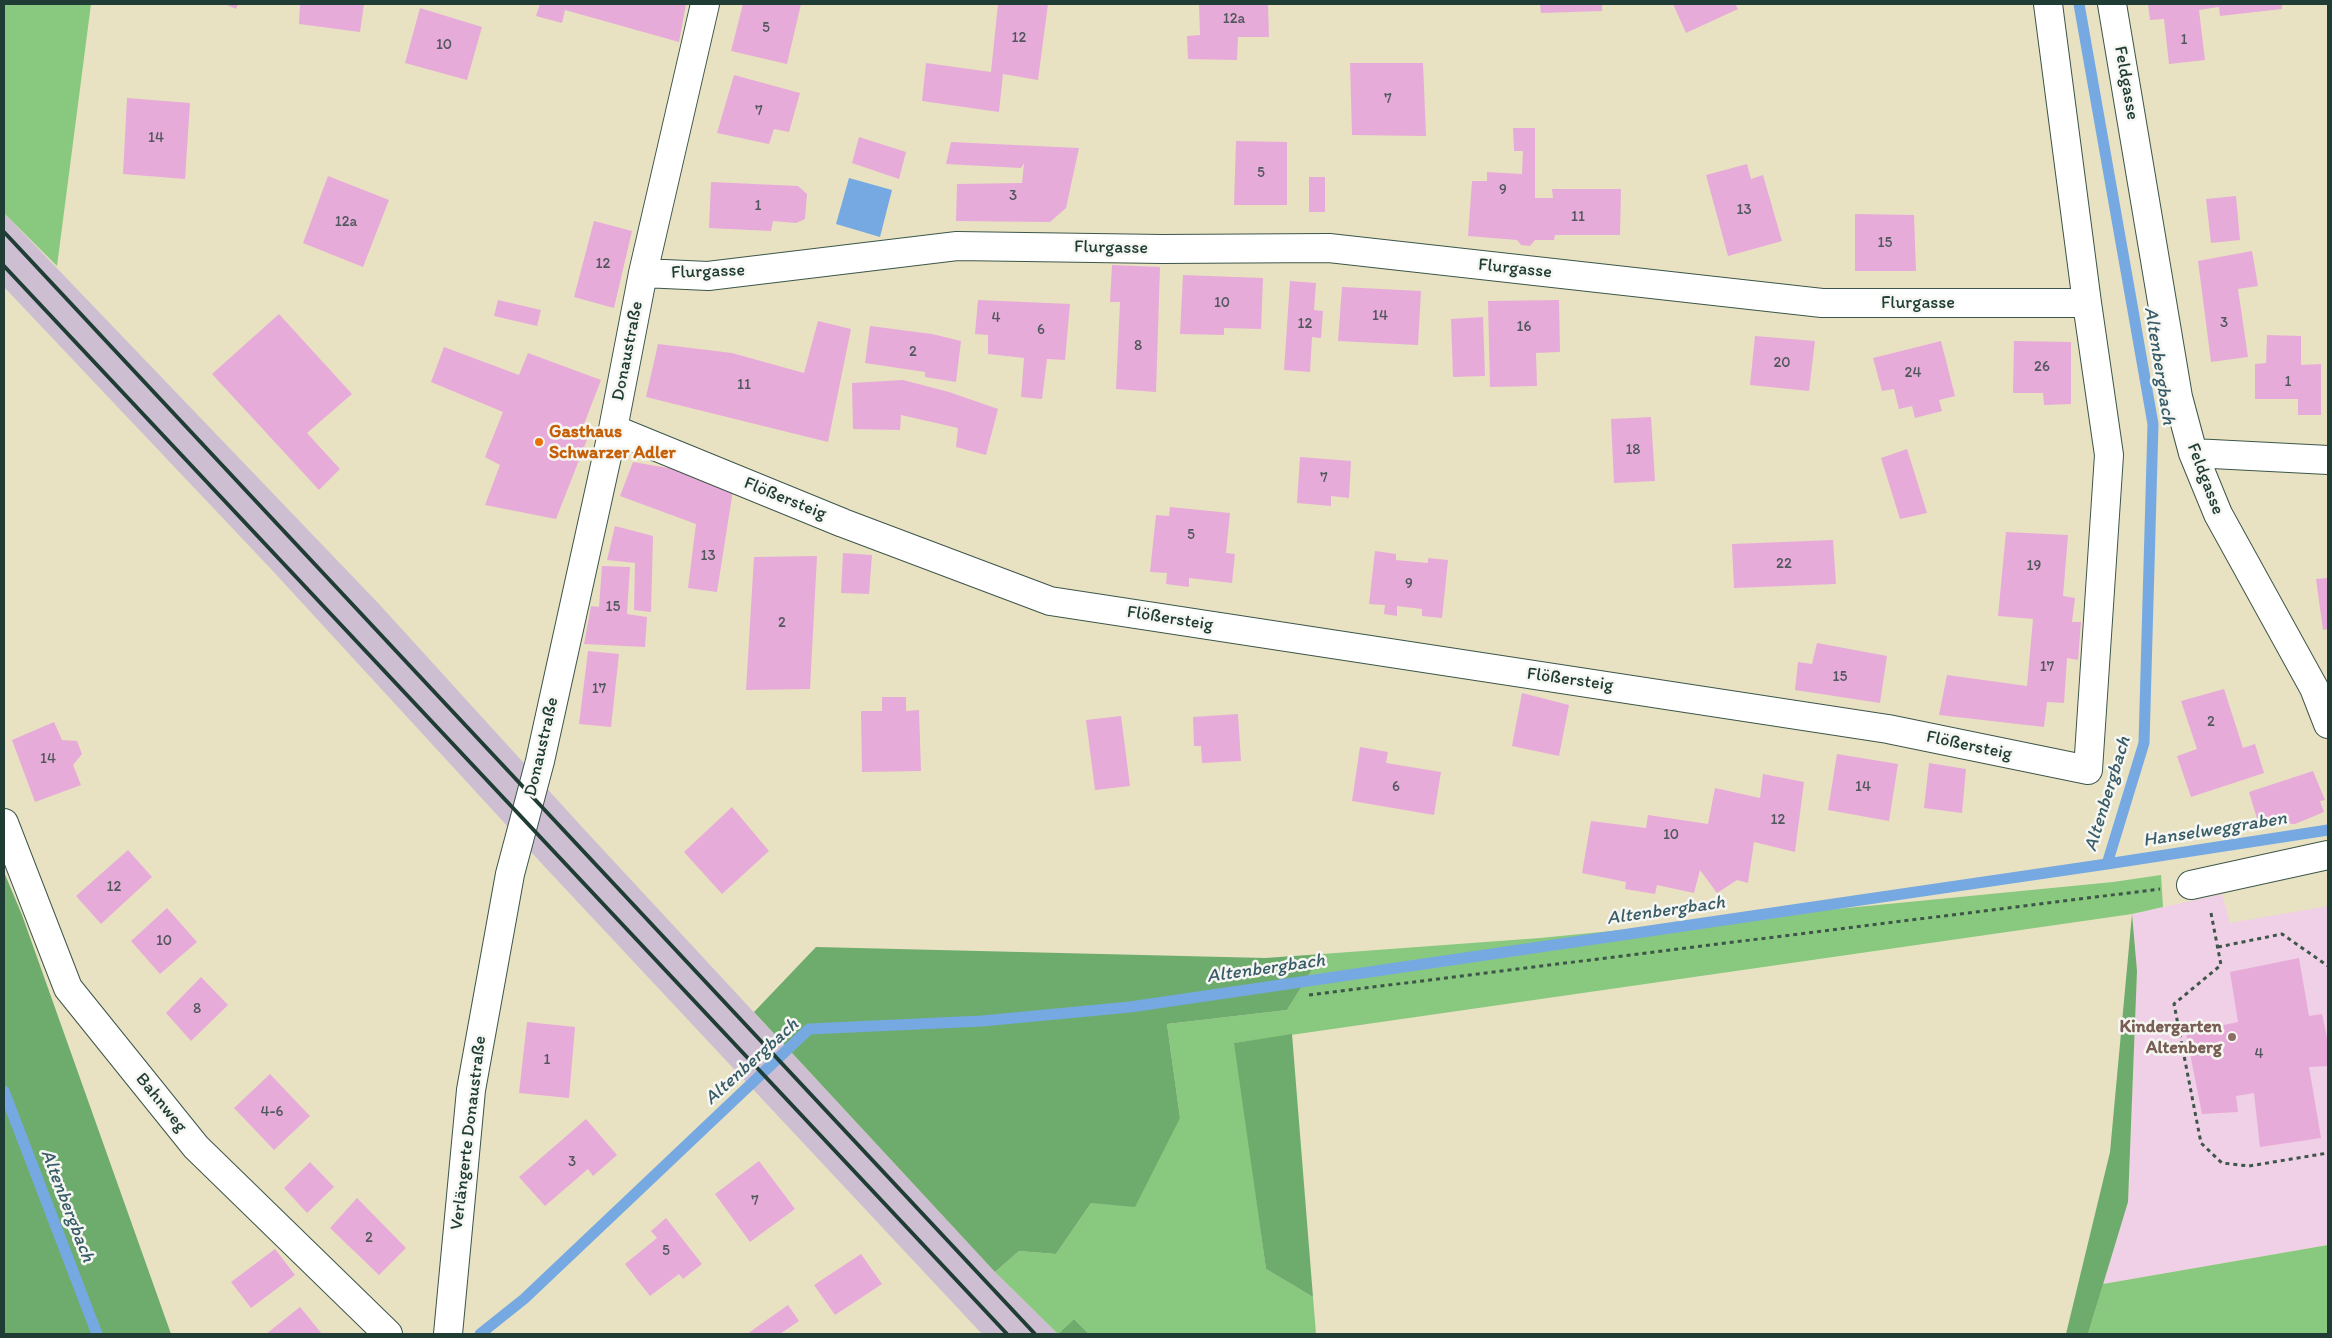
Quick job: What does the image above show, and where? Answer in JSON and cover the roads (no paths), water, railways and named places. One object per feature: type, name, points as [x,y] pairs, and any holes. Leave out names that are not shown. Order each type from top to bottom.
[{"type":"street","name":"Donaustraße","points":[[510,874],[540,761],[614,429],[643,273],[705,4]]},
{"type":"street","points":[[2048,4],[2087,303]]},
{"type":"street","name":"Feldgasse","points":[[2112,4],[2178,397],[2193,453],[2218,514],[2314,688],[2328,724]]},
{"type":"street","name":"Flurgasse","points":[[643,273],[708,276],[956,246],[1162,249],[1329,248],[1822,302],[2087,303]]},
{"type":"street","name":"Flößersteig","points":[[614,429],[843,522],[1050,601],[1888,729],[2088,770],[2109,455],[2087,303]]},
{"type":"street","points":[[2193,453],[2328,460]]},
{"type":"street","name":"Bahnweg","points":[[4,823],[68,988],[196,1147],[388,1334]]},
{"type":"street","points":[[2199,884],[2328,855]]},
{"type":"street","name":"Verlängerte Donaustraße","points":[[448,1334],[471,1090],[510,874]]},
{"type":"water","points":[[849,178],[892,190],[880,237],[836,224]]},
{"type":"waterway","name":"Altenbergbach","points":[[480,1334],[524,1299],[809,1029],[982,1021],[1130,1007],[2107,864],[2144,743],[2153,424],[2079,4]]},
{"type":"waterway","name":"Hanselweggraben","points":[[2107,864],[2328,830]]},
{"type":"waterway","name":"Altenbergbach","points":[[4,1091],[97,1334]]},
{"type":"railway","points":[[4,232],[1035,1334]]},
{"type":"railway","points":[[4,266],[1007,1334]]},
{"type":"place","name":"Gasthaus Schwarzer Adler","points":[[539,442]]},
{"type":"place","name":"Kindergarten Altenberg","points":[[2232,1037]]}]
